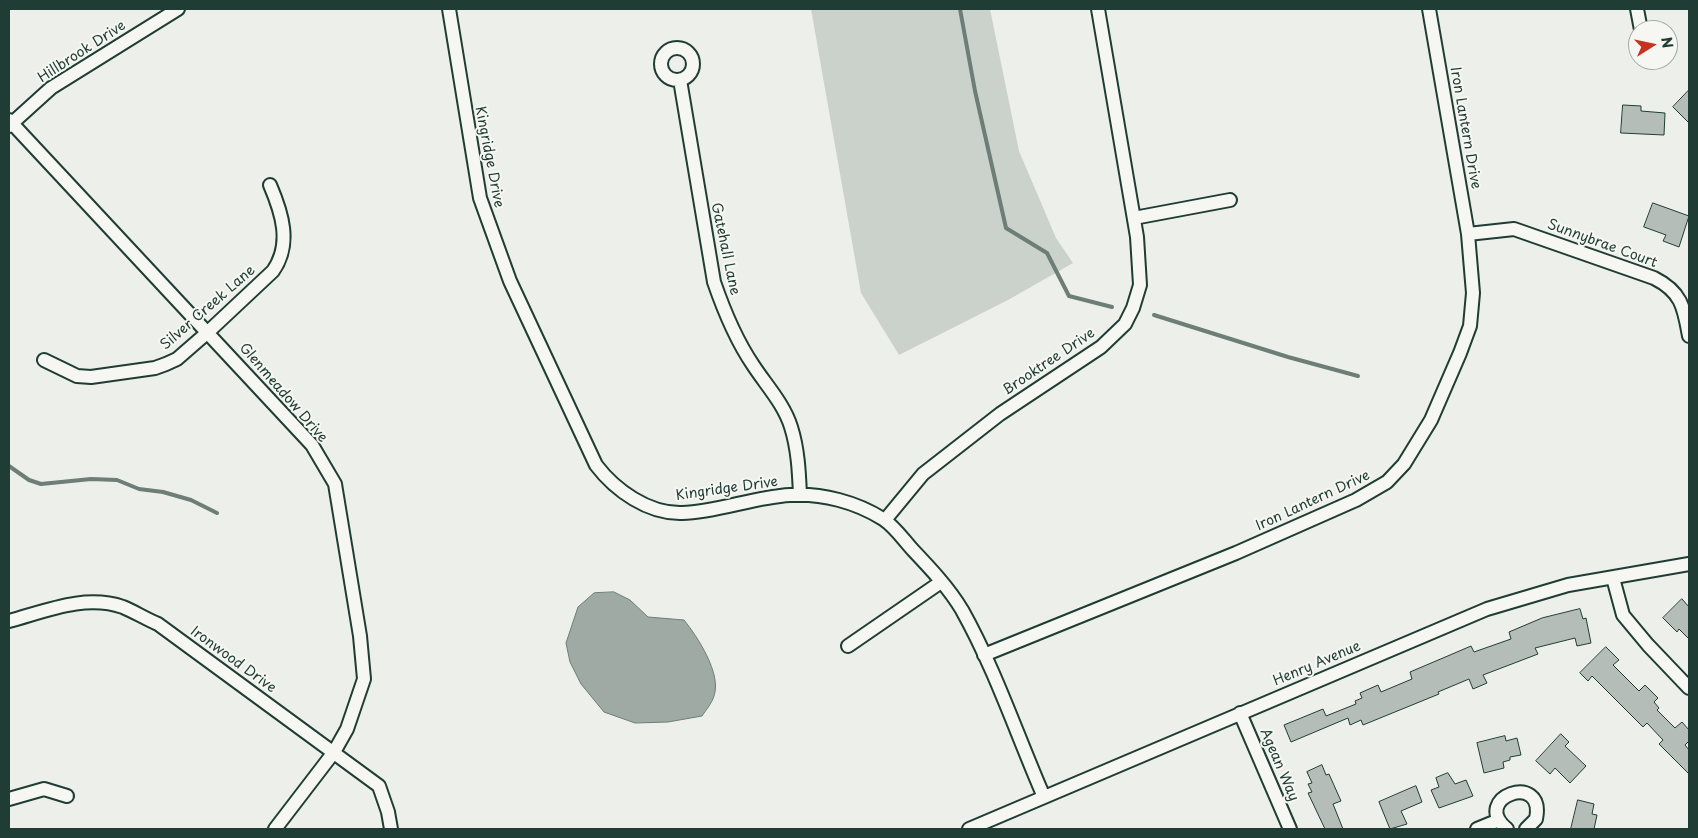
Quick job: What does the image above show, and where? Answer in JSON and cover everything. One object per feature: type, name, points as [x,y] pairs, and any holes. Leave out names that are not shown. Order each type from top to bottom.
[{"type":"street","name":"Hillbrook Drive","points":[[10,123],[51,88],[178,9]]},
{"type":"street","name":"Kingridge Drive","points":[[449,9],[480,198],[510,280],[596,465],[609,482],[622,493],[661,510],[681,513],[800,495],[829,497],[845,501],[885,520],[941,582],[961,609],[984,655],[1044,797]]},
{"type":"street","name":"Brooktree Drive","points":[[885,520],[923,474],[1000,414],[1101,347],[1125,324],[1134,308],[1140,285],[1134,218],[1098,9]]},
{"type":"street","name":"Iron Lantern Drive","points":[[984,655],[1236,553],[1356,500],[1387,482],[1404,464],[1431,420],[1470,326],[1473,293],[1468,234],[1430,9]]},
{"type":"street","name":"Gatehall Lane","points":[[680,80],[714,282],[724,312],[748,356],[776,397],[791,426],[797,455],[800,495]]},
{"type":"street","name":"Glenmeadow Drive","points":[[10,123],[312,445],[335,484],[360,636],[364,678],[347,729],[334,752],[275,829]]},
{"type":"street","name":"Silver Creek Lane","points":[[44,360],[77,376],[91,377],[155,368],[177,358],[208,332],[273,271],[280,262],[284,249],[281,212],[270,185]]},
{"type":"street","points":[[1134,218],[1230,200]]},
{"type":"street","name":"Sunnybrae Court","points":[[1468,234],[1514,229],[1654,278],[1669,286],[1684,306],[1689,336]]},
{"type":"street","name":"Henry Avenue","points":[[969,829],[1487,609],[1568,585],[1689,564]]},
{"type":"street","points":[[1613,578],[1623,615],[1648,646],[1689,688]]},
{"type":"street","points":[[848,646],[941,582]]},
{"type":"street","name":"Ironwood Drive","points":[[9,621],[76,602],[98,602],[122,607],[158,624],[379,786],[388,812],[391,829]]},
{"type":"street","name":"Agean Way","points":[[1240,713],[1290,829]]},
{"type":"street","points":[[9,799],[44,789],[67,796]]},
{"type":"street","points":[[1478,829],[1503,825],[1498,807],[1502,799],[1507,794],[1522,792],[1533,799],[1537,812],[1536,819],[1526,829]]},
{"type":"shaded area","points":[[811,9],[990,9],[1019,151],[1056,238],[1073,263],[1008,300],[899,355],[861,293]]},
{"type":"shaded area","points":[[614,592],[630,600],[648,617],[684,620],[689,627],[707,656],[715,677],[716,687],[714,696],[702,716],[668,722],[635,723],[604,712],[581,684],[570,662],[566,643],[578,607],[594,593]]},
{"type":"building","points":[[1689,90],[1689,123],[1673,107]]},
{"type":"building","points":[[1623,105],[1641,106],[1641,111],[1665,113],[1664,135],[1621,133]]},
{"type":"building","points":[[1653,203],[1689,216],[1679,247],[1663,241],[1666,235],[1644,227]]},
{"type":"building","points":[[1682,599],[1689,607],[1689,639],[1679,629],[1677,632],[1663,618]]},
{"type":"building","points":[[1580,609],[1583,619],[1586,618],[1591,643],[1577,646],[1575,638],[1535,648],[1538,654],[1483,675],[1487,683],[1473,689],[1469,679],[1438,692],[1439,694],[1363,725],[1361,720],[1350,725],[1348,718],[1291,742],[1284,725],[1323,709],[1326,716],[1356,704],[1355,701],[1362,698],[1360,693],[1378,685],[1381,692],[1412,679],[1410,672],[1471,646],[1474,652],[1511,639],[1509,632],[1542,618]]},
{"type":"building","points":[[1606,647],[1619,660],[1613,665],[1639,691],[1645,685],[1658,698],[1654,702],[1659,708],[1657,710],[1675,728],[1682,722],[1689,730],[1689,741],[1685,745],[1689,750],[1689,774],[1659,744],[1663,740],[1647,723],[1643,727],[1592,676],[1588,681],[1580,673]]},
{"type":"building","points":[[1561,734],[1569,742],[1565,746],[1586,766],[1570,783],[1555,768],[1550,774],[1536,761]]},
{"type":"building","points":[[1505,736],[1506,741],[1517,738],[1521,755],[1510,757],[1510,760],[1503,762],[1504,768],[1484,773],[1477,743]]},
{"type":"building","points":[[1322,765],[1326,775],[1329,774],[1341,801],[1333,804],[1343,829],[1325,829],[1308,793],[1312,792],[1308,784],[1312,783],[1307,772]]},
{"type":"building","points":[[1448,773],[1455,784],[1466,780],[1473,796],[1439,808],[1431,790],[1439,787],[1436,778]]},
{"type":"building","points":[[1416,786],[1422,802],[1401,811],[1407,824],[1390,829],[1379,802]]},
{"type":"building","points":[[1578,800],[1594,804],[1592,814],[1597,815],[1594,829],[1571,829]]},
{"type":"waterway","points":[[960,9],[975,91],[1006,228],[1047,253],[1069,296],[1112,307]]},
{"type":"waterway","points":[[1154,315],[1288,357],[1358,376]]},
{"type":"waterway","points":[[9,466],[29,480],[41,484],[91,479],[117,480],[139,489],[163,492],[191,500],[217,513]]}]
